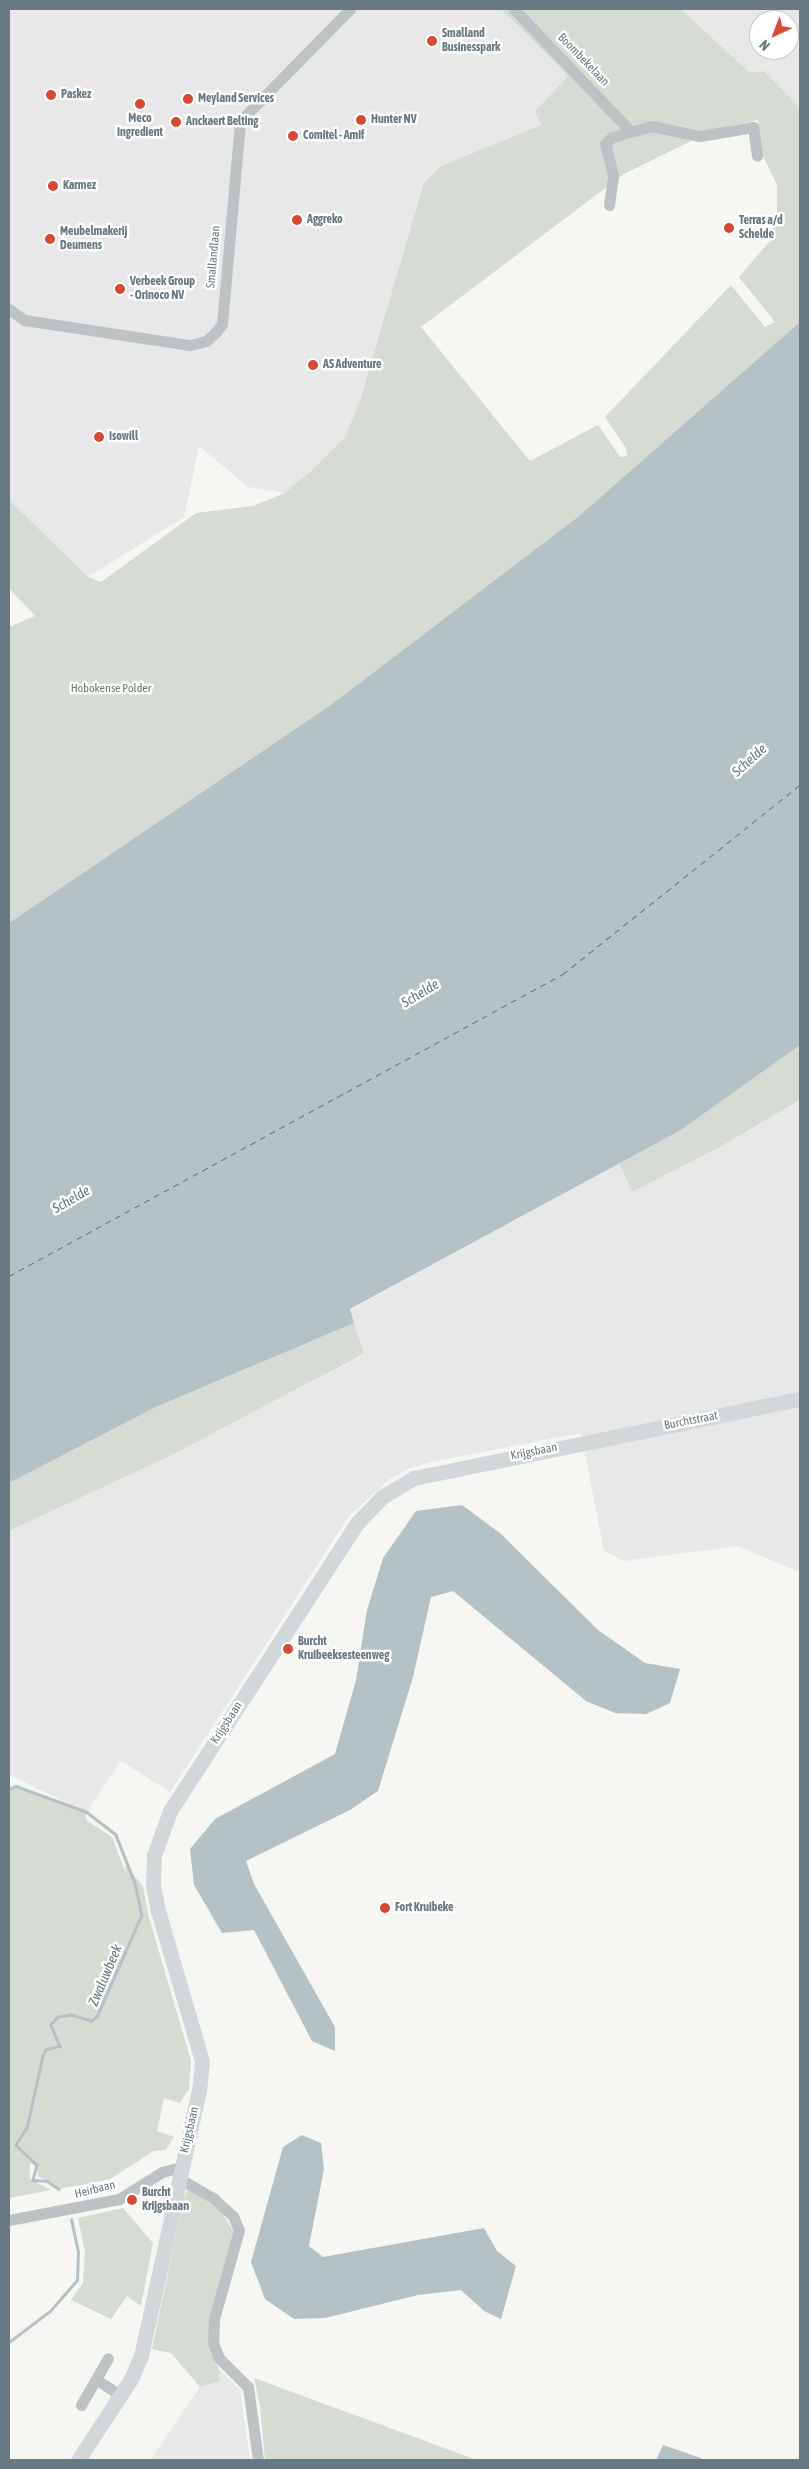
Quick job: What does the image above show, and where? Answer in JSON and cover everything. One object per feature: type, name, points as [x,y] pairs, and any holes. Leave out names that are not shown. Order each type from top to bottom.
[{"type":"main road","name":"Burchtstraat","points":[[583,1443],[800,1400]]},
{"type":"main road","name":"Krijgsbaan","points":[[78,2460],[120,2395],[141,2356],[199,2090],[202,2060],[158,1911],[153,1885],[154,1855],[170,1811],[358,1522],[376,1503],[414,1478],[583,1443]]},
{"type":"street","name":"Smallandlaan","points":[[9,309],[24,320],[190,345],[206,341],[215,334],[222,324],[240,121],[350,9]]},
{"type":"street","name":"Boombekelaan","points":[[514,9],[630,131]]},
{"type":"street","points":[[609,205],[613,175],[605,144],[612,137],[630,131],[652,126],[700,136],[753,127],[757,156]]},
{"type":"street","name":"Heirbaan","points":[[9,2220],[119,2199],[162,2172],[180,2173]]},
{"type":"street","points":[[180,2173],[233,2216],[239,2230],[214,2319],[213,2343],[220,2358],[248,2387],[258,2460]]},
{"type":"street","points":[[81,2405],[108,2358]]},
{"type":"street","points":[[97,2380],[120,2395]]},
{"type":"shaded area","points":[[9,9],[501,9],[568,76],[535,111],[541,125],[441,166],[358,408],[345,437],[298,484],[285,493],[248,487],[199,446],[184,517],[88,577],[9,500]]},
{"type":"shaded area","points":[[681,9],[800,9],[800,108],[764,71],[749,72]]},
{"type":"shaded area","points":[[800,1100],[800,1572],[737,1546],[624,1561],[604,1551],[581,1433],[431,1462],[410,1468],[390,1479],[349,1516],[170,1792],[121,1761],[87,1812],[9,1775],[9,1531],[172,1455],[364,1355],[350,1310],[619,1163],[632,1192],[718,1148]]},
{"type":"shaded area","points":[[219,2369],[240,2390],[250,2460],[150,2460],[200,2387],[218,2381]]},
{"type":"green space","name":"Hobokense Polder","points":[[501,9],[681,9],[749,72],[764,71],[800,108],[800,322],[579,516],[332,704],[9,923],[9,627],[35,616],[9,588],[9,500],[88,577],[101,582],[196,513],[253,506],[285,493],[310,472],[345,437],[360,401],[424,183],[441,166],[541,125],[535,111],[568,76]],"holes":[[[758,120],[761,152],[777,185],[777,215],[770,241],[739,277],[775,322],[765,327],[731,285],[605,417],[626,448],[627,456],[620,457],[598,425],[530,461],[421,327],[624,174],[691,141],[701,132]]]},
{"type":"green space","points":[[800,1045],[800,1100],[718,1148],[632,1192],[619,1163],[681,1130]]},
{"type":"green space","points":[[354,1323],[364,1354],[172,1455],[9,1531],[9,1483],[156,1407]]},
{"type":"green space","points":[[16,1786],[86,1812],[86,1820],[112,1837],[126,1874],[125,1865],[143,1886],[148,1914],[191,2061],[189,2089],[180,2103],[164,2098],[157,2131],[174,2137],[166,2150],[154,2151],[110,2179],[59,2189],[38,2176],[37,2165],[30,2163],[30,2179],[51,2190],[9,2198],[9,1789]]},
{"type":"green space","points":[[191,2189],[222,2213],[234,2232],[208,2345],[219,2369],[219,2381],[200,2387],[171,2353],[152,2349],[183,2201],[187,2190]]},
{"type":"green space","points":[[123,2208],[153,2243],[141,2306],[127,2296],[111,2319],[71,2300],[83,2283],[85,2252],[78,2218]]},
{"type":"green space","points":[[254,2378],[477,2460],[265,2460],[260,2406]]},
{"type":"water","name":"Schelde","points":[[800,322],[800,1045],[681,1130],[350,1309],[354,1323],[156,1407],[9,1483],[9,923],[332,704],[579,516]]},
{"type":"water","points":[[462,1505],[500,1533],[598,1630],[645,1663],[680,1669],[670,1703],[646,1714],[615,1713],[586,1701],[453,1591],[431,1597],[413,1677],[378,1791],[350,1810],[246,1861],[254,1884],[335,2027],[335,2051],[312,2041],[254,1930],[222,1933],[194,1885],[190,1849],[215,1819],[335,1754],[356,1680],[367,1610],[383,1558],[416,1511]]},
{"type":"water","points":[[302,2135],[321,2143],[324,2169],[309,2246],[323,2257],[484,2228],[497,2251],[516,2266],[501,2319],[484,2311],[461,2290],[418,2295],[325,2318],[294,2319],[265,2299],[251,2262],[283,2147]]},
{"type":"water","points":[[663,2445],[701,2458],[700,2460],[656,2460]]},
{"type":"waterway","name":"Zwaluwbeek","points":[[9,1789],[16,1786],[87,1812],[116,1835],[135,1883],[142,1915],[97,2017],[91,2021],[71,2015],[58,2017],[51,2025],[60,2046],[46,2050],[43,2056],[27,2128],[16,2145],[37,2165],[33,2180],[47,2181],[59,2189]]},
{"type":"waterway","name":"Zwaluwbeek","points":[[9,2342],[50,2311],[77,2280],[78,2252],[71,2220]]},
{"type":"ferry route","points":[[9,1276],[563,974],[800,785]]},
{"type":"place","name":"Smalland Businesspark","points":[[432,41]]},
{"type":"place","name":"Paskez","points":[[51,95]]},
{"type":"place","name":"Meyland Services","points":[[188,99]]},
{"type":"place","name":"Meco Ingredient","points":[[140,104]]},
{"type":"place","name":"Hunter NV","points":[[361,120]]},
{"type":"place","name":"Anckaert Belting","points":[[176,122]]},
{"type":"place","name":"Comitel - Amif","points":[[293,136]]},
{"type":"place","name":"Karmez","points":[[53,186]]},
{"type":"place","name":"Aggreko","points":[[297,220]]},
{"type":"place","name":"Terras a/d Schelde","points":[[729,228]]},
{"type":"place","name":"Meubelmakerij Deumens","points":[[50,239]]},
{"type":"place","name":"Verbeek Group - Orinoco NV","points":[[120,289]]},
{"type":"place","name":"AS Adventure","points":[[313,365]]},
{"type":"place","name":"Isowill","points":[[99,437]]},
{"type":"place","name":"Burcht Kruibeeksesteenweg","points":[[288,1649]]},
{"type":"place","name":"Fort Kruibeke","points":[[385,1908]]},
{"type":"place","name":"Burcht Krijgsbaan","points":[[132,2200]]}]
